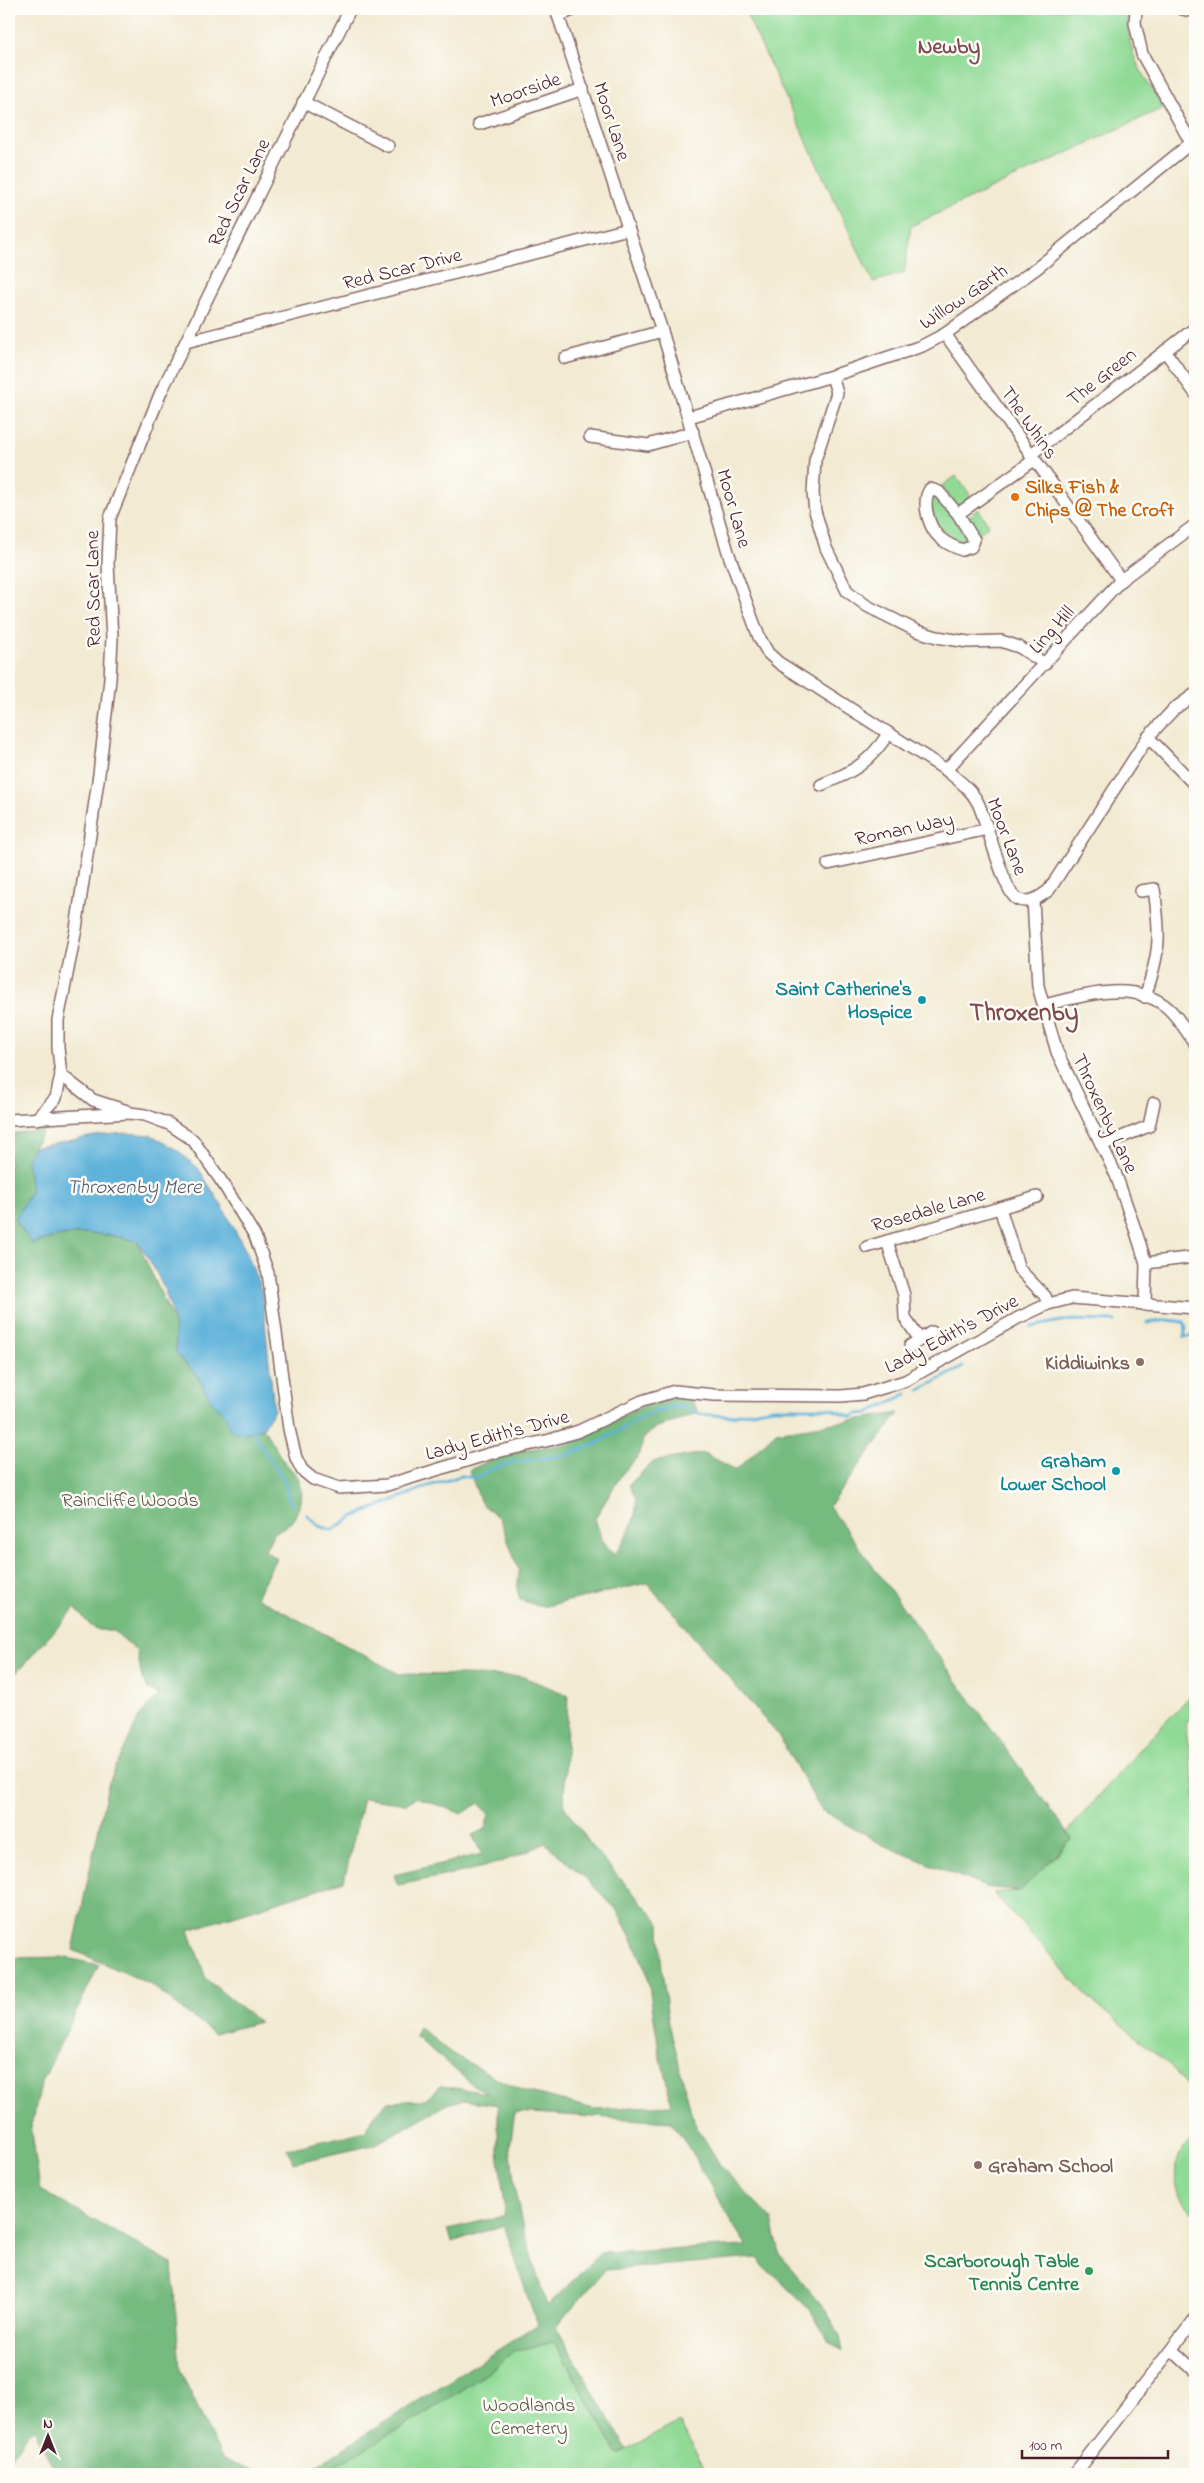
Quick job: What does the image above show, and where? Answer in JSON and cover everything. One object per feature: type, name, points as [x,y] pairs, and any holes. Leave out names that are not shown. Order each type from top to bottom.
[{"type":"street","name":"Red Scar Lane","points":[[36,1119],[56,1098],[61,1075],[58,1048],[58,1020],[87,862],[110,679],[112,638],[108,564],[110,518],[161,392],[350,9]]},
{"type":"street","points":[[557,12],[575,9]]},
{"type":"street","points":[[1136,9],[1136,31],[1142,54],[1193,146]]},
{"type":"street","points":[[1182,9],[1195,12]]},
{"type":"street","name":"Moor Lane","points":[[557,12],[662,331],[729,555],[754,623],[768,653],[779,663],[946,770],[966,786],[977,801],[1007,888],[1016,898],[1033,900]]},
{"type":"street","name":"Moorside","points":[[479,124],[583,89]]},
{"type":"street","points":[[303,102],[388,146]]},
{"type":"street","name":"Willow Garth","points":[[689,418],[832,376],[922,346],[945,334],[1037,268],[1193,146]]},
{"type":"street","name":"Red Scar Drive","points":[[186,342],[628,230]]},
{"type":"street","name":"The Green","points":[[958,514],[1195,328]]},
{"type":"street","points":[[565,358],[662,331]]},
{"type":"street","name":"The Whins","points":[[945,334],[1121,580]]},
{"type":"street","points":[[1165,351],[1195,392]]},
{"type":"street","points":[[832,376],[837,393],[814,460],[813,493],[815,511],[826,548],[847,591],[867,606],[917,631],[968,642],[1001,641],[1020,647],[1045,664]]},
{"type":"street","points":[[590,438],[648,445],[693,432]]},
{"type":"street","points":[[930,489],[939,492],[958,514],[974,540],[971,547],[962,550],[949,545],[938,537],[933,529],[926,507],[926,495],[930,489]]},
{"type":"street","name":"Ling Hill","points":[[946,770],[1121,580],[1195,525]]},
{"type":"street","points":[[1033,900],[1049,890],[1148,737],[1174,709],[1195,694]]},
{"type":"street","points":[[819,785],[846,775],[874,755],[888,734]]},
{"type":"street","points":[[1148,737],[1195,785]]},
{"type":"street","name":"Roman Way","points":[[827,865],[988,829]]},
{"type":"street","points":[[1141,891],[1154,890],[1160,946],[1145,997]]},
{"type":"street","name":"Throxenby Lane","points":[[1033,900],[1038,986],[1057,1052],[1116,1175],[1146,1263],[1145,1305]]},
{"type":"street","points":[[1045,1005],[1106,992],[1126,992],[1145,997],[1170,1009],[1195,1044]]},
{"type":"street","points":[[61,1075],[94,1100],[130,1113]]},
{"type":"street","points":[[1102,1145],[1149,1126],[1154,1103]]},
{"type":"street","name":"Lady Edith's Drive","points":[[9,1120],[130,1113],[164,1122],[193,1140],[246,1218],[255,1236],[268,1273],[289,1429],[296,1458],[302,1470],[312,1479],[339,1488],[387,1485],[492,1453],[550,1440],[579,1431],[642,1401],[675,1391],[714,1396],[841,1396],[881,1390],[905,1381],[1018,1318],[1048,1304],[1072,1298],[1195,1308]]},
{"type":"street","name":"Rosedale Lane","points":[[867,1247],[1037,1197]]},
{"type":"street","name":"Rosedale Lane","points":[[1000,1208],[1019,1269],[1045,1296],[1048,1304]]},
{"type":"street","points":[[887,1241],[904,1295],[905,1318],[915,1343],[932,1332]]},
{"type":"street","points":[[1146,1263],[1195,1258]]},
{"type":"street","points":[[1074,2474],[1195,2319]]},
{"type":"street","points":[[1172,2350],[1195,2371]]},
{"type":"green space","points":[[744,9],[1127,9],[1129,39],[1136,62],[1163,108],[911,226],[904,273],[873,282]]},
{"type":"green space","points":[[956,476],[971,496],[960,505],[956,505],[942,486]]},
{"type":"green space","points":[[934,499],[943,505],[962,530],[965,541],[963,544],[950,538],[934,522],[930,502]]},
{"type":"green space","points":[[978,509],[989,525],[977,535],[967,518]]},
{"type":"green space","name":"Raincliffe Woods","points":[[9,1130],[15,1133],[44,1130],[27,1159],[31,1191],[15,1221],[33,1244],[72,1234],[109,1235],[137,1241],[177,1329],[176,1353],[197,1375],[212,1402],[227,1416],[230,1430],[242,1434],[263,1428],[282,1459],[298,1477],[302,1490],[301,1502],[293,1521],[273,1534],[265,1551],[276,1558],[256,1597],[399,1674],[521,1676],[568,1695],[564,1806],[593,1848],[660,1923],[661,1960],[668,2019],[693,2120],[722,2168],[772,2219],[780,2255],[827,2311],[840,2337],[843,2351],[829,2342],[810,2310],[756,2258],[605,2270],[556,2327],[627,2449],[618,2454],[554,2342],[513,2351],[498,2366],[418,2418],[330,2469],[332,2474],[312,2474],[316,2466],[537,2325],[504,2225],[452,2242],[448,2229],[504,2216],[505,2206],[498,2152],[498,2105],[463,2100],[447,2104],[374,2145],[293,2163],[288,2149],[366,2131],[376,2113],[388,2102],[425,2100],[441,2086],[488,2093],[473,2085],[415,2036],[419,2027],[451,2053],[515,2088],[594,2109],[672,2105],[659,2050],[647,1973],[616,1909],[584,1877],[545,1843],[527,1852],[491,1865],[398,1885],[394,1875],[482,1854],[472,1835],[485,1829],[489,1814],[479,1803],[462,1814],[416,1797],[406,1804],[363,1798],[344,1881],[189,1930],[206,1979],[259,2022],[214,2034],[150,1984],[73,1950],[108,1784],[140,1715],[159,1695],[149,1690],[142,1679],[137,1651],[114,1631],[99,1630],[90,1625],[75,1608],[9,1681]],"holes":[[[515,2112],[672,2122],[747,2246],[601,2253],[547,2306],[524,2233],[516,2195],[510,2146]]]},
{"type":"green space","points":[[679,1397],[690,1398],[699,1413],[655,1428],[643,1439],[640,1454],[622,1474],[595,1518],[601,1538],[614,1555],[626,1536],[635,1514],[636,1500],[629,1485],[652,1462],[704,1453],[736,1470],[776,1432],[899,1413],[829,1506],[1072,1839],[1020,1891],[985,1887],[883,1845],[821,1810],[778,1735],[647,1583],[542,1607],[520,1600],[517,1589],[519,1571],[500,1519],[481,1503],[469,1470],[498,1457],[528,1449],[569,1444],[641,1407]]},
{"type":"green space","points":[[1195,1691],[1195,1710],[1191,1714],[1192,1721],[1185,1722],[1195,1792],[1195,2097],[1172,2067],[1087,1996],[994,1893],[1020,1891],[1072,1840],[1068,1831],[1141,1748]]},
{"type":"green space","points":[[62,1957],[99,1965],[42,2082],[31,2125],[40,2190],[172,2264],[180,2370],[222,2459],[266,2474],[57,2474],[39,2442],[36,2428],[25,2438],[11,2456],[9,2445],[9,1958]]},
{"type":"green space","points":[[1195,2142],[1195,2213],[1187,2207],[1181,2198],[1177,2187],[1176,2165],[1186,2147]]},
{"type":"green space","name":"Woodlands Cemetery","points":[[554,2342],[618,2454],[679,2422],[708,2474],[332,2474],[329,2469],[418,2418],[498,2366],[513,2351]]},
{"type":"water","name":"Throxenby Mere","points":[[126,1133],[151,1135],[177,1150],[198,1168],[222,1206],[247,1253],[262,1293],[274,1410],[263,1428],[242,1434],[230,1430],[226,1416],[212,1402],[197,1375],[176,1353],[174,1322],[166,1294],[153,1267],[137,1241],[109,1235],[72,1234],[32,1244],[15,1220],[31,1191],[27,1159],[32,1148],[94,1136]]},
{"type":"waterway","points":[[1032,1327],[1066,1320],[1115,1321]]},
{"type":"waterway","points":[[1147,1323],[1168,1320],[1184,1322],[1186,1327],[1184,1337],[1195,1336]]},
{"type":"waterway","points":[[920,1390],[963,1367]]},
{"type":"waterway","points":[[307,1515],[319,1526],[332,1530],[353,1517],[426,1487],[461,1476],[478,1478],[491,1469],[515,1462],[567,1455],[596,1444],[644,1416],[672,1407],[681,1406],[700,1414],[730,1416],[773,1408],[820,1408],[831,1409],[852,1417],[857,1414],[868,1413],[907,1394]]},
{"type":"waterway","points":[[253,1431],[284,1481],[288,1496],[294,1506]]},
{"type":"place","name":"Silks Fish & Chips @ The Croft","points":[[1015,497]]},
{"type":"place","name":"Saint Catherine's Hospice","points":[[922,1000]]},
{"type":"place","name":"Kiddiwinks","points":[[1140,1362]]},
{"type":"place","name":"Graham Lower School","points":[[1116,1471]]},
{"type":"place","name":"Graham School","points":[[978,2165]]},
{"type":"place","name":"Scarborough Table Tennis Centre","points":[[1089,2271]]},
{"type":"district","name":"Newby","points":[[949,45]]},
{"type":"district","name":"Throxenby","points":[[1024,1011]]}]
